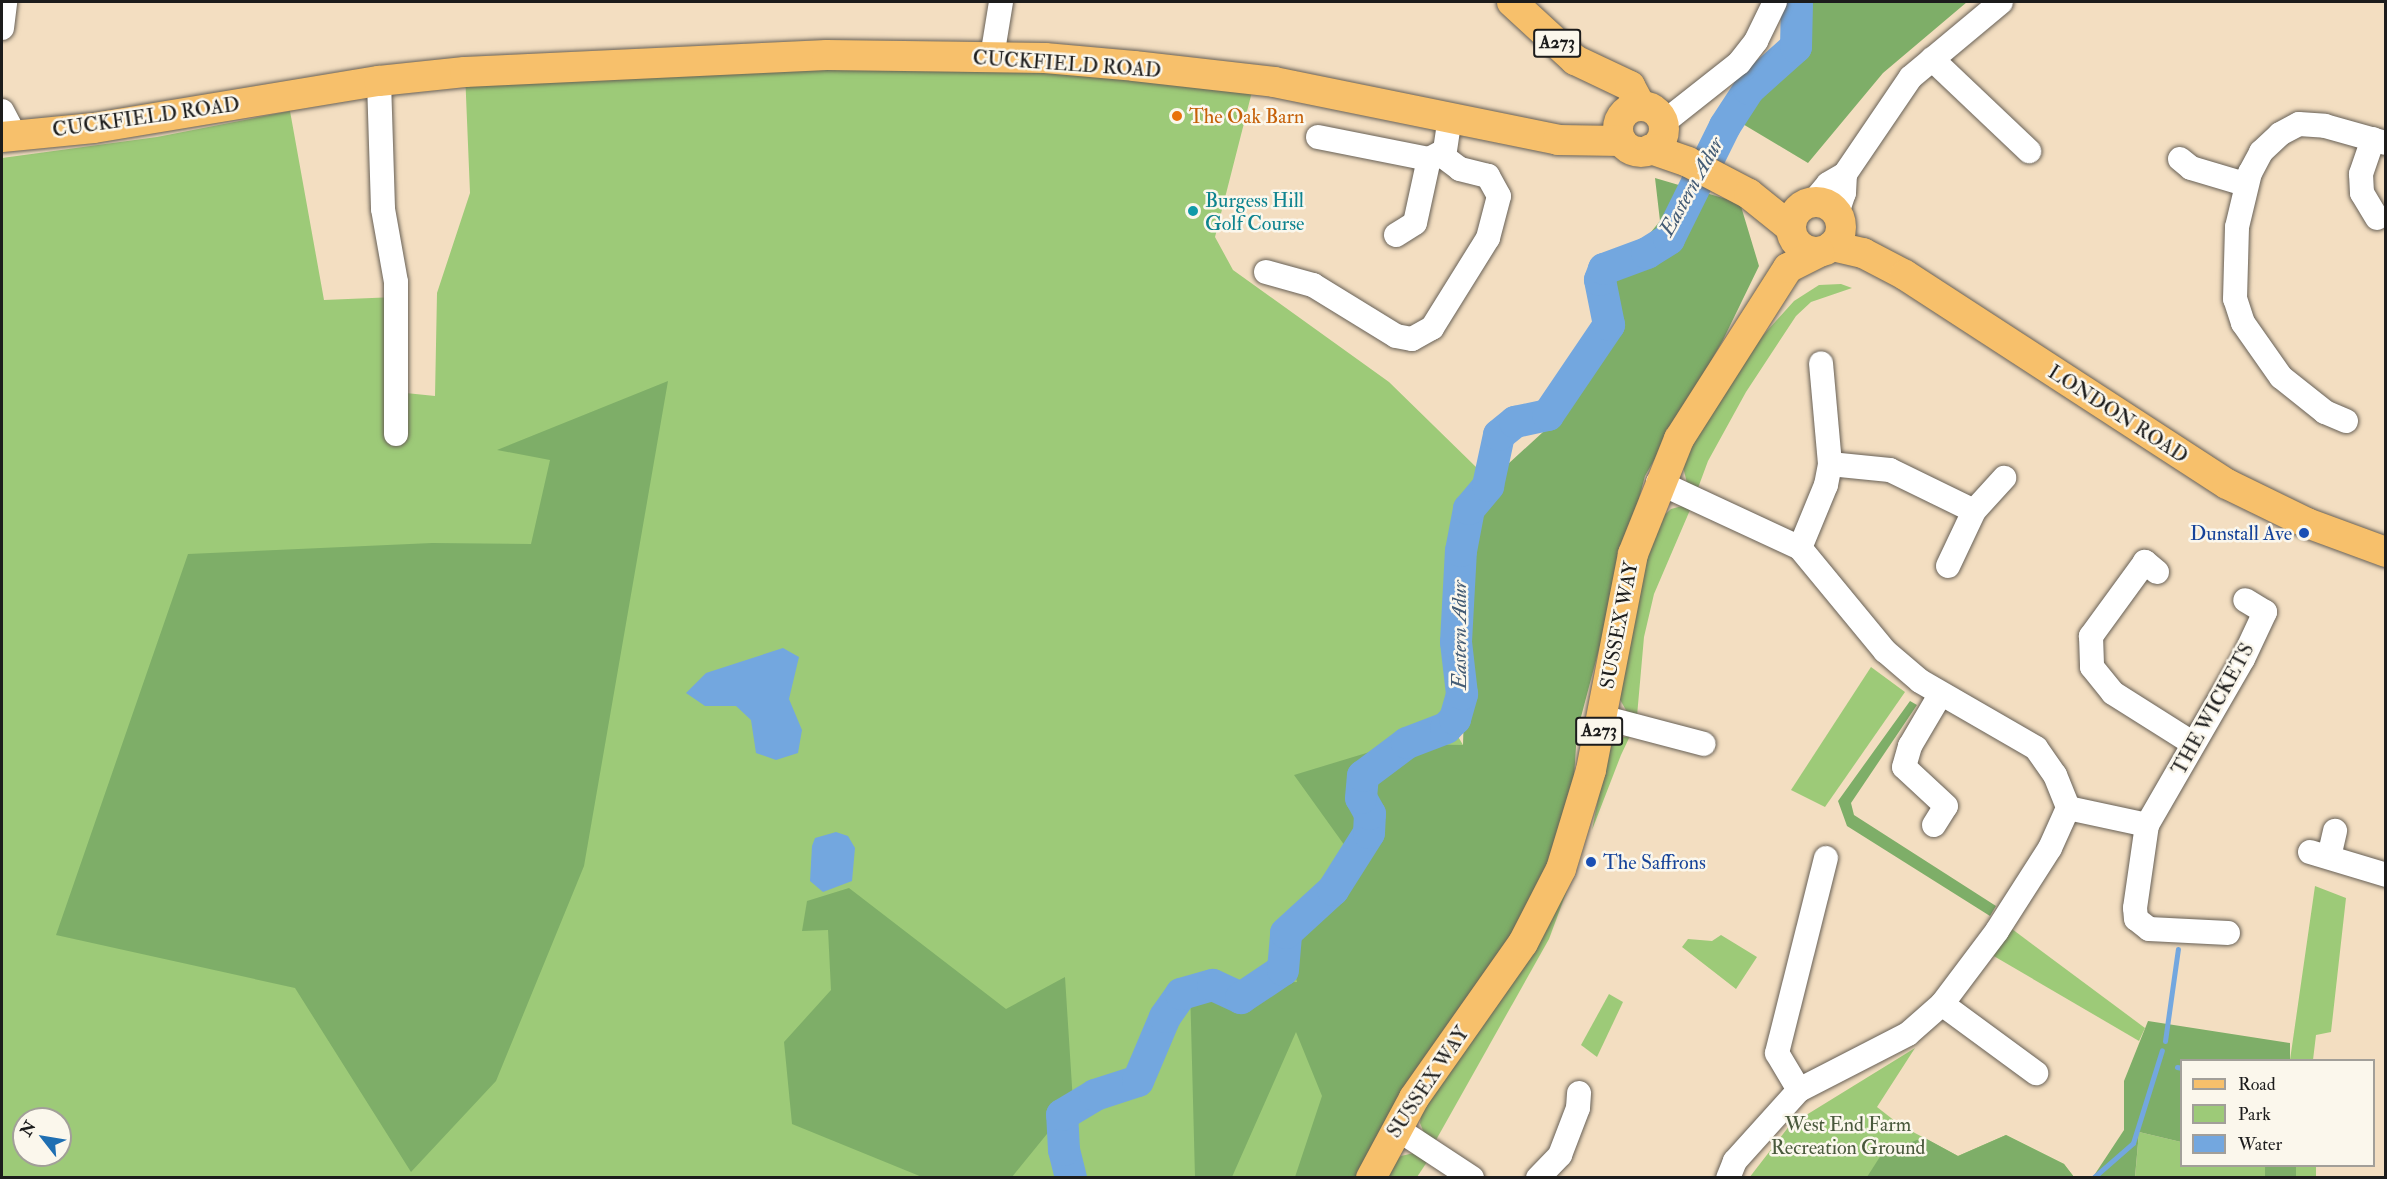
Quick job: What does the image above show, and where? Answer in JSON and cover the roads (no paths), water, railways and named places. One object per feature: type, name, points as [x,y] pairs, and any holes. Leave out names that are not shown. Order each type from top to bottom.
[{"type":"main road","name":"A273","points":[[1512,2],[1575,60],[1630,86],[1642,125]]},
{"type":"main road","name":"CUCKFIELD ROAD","points":[[6,128],[94,128],[379,81],[541,69],[827,56],[992,57],[1123,65],[1274,82],[1558,140],[1588,141],[1642,125]]},
{"type":"main road","name":"LONDON ROAD","points":[[1642,125],[1688,162],[1813,231],[1863,253],[1915,281],[2227,484],[2307,523],[2385,552]]},
{"type":"main road","name":"SUSSEX WAY","points":[[1371,1178],[1396,1128],[1524,943],[1550,894],[1577,825],[1601,717],[1623,592],[1642,524],[1658,483],[1697,407],[1813,231]]},
{"type":"street","points":[[2,28],[5,2]]},
{"type":"street","points":[[992,57],[1000,2]]},
{"type":"street","points":[[1642,125],[1692,102],[1723,80],[1748,52],[1774,2]]},
{"type":"street","points":[[1813,231],[1844,193],[1845,174],[1911,77],[2001,2]]},
{"type":"street","points":[[1932,58],[2029,151]]},
{"type":"street","points":[[379,81],[383,209],[396,282],[396,434]]},
{"type":"street","points":[[1396,235],[1415,223],[1450,117]]},
{"type":"street","points":[[2346,421],[2325,412],[2281,377],[2243,323],[2235,299],[2233,268],[2245,184],[2261,152],[2299,124],[2325,126],[2379,141],[2361,174],[2362,193],[2377,218]]},
{"type":"street","points":[[1266,272],[1313,285],[1396,336],[1412,339],[1425,333],[1488,238],[1499,196],[1495,183],[1488,176],[1453,166],[1437,155],[1318,137]]},
{"type":"street","points":[[2180,159],[2191,168],[2245,184]]},
{"type":"street","points":[[1800,548],[1826,485],[1830,464],[1821,363]]},
{"type":"street","points":[[1830,464],[1890,470],[1974,511]]},
{"type":"street","points":[[1948,566],[1974,511],[2004,478]]},
{"type":"street","points":[[1658,483],[1800,548],[1885,651],[1940,695],[2036,748],[2055,775],[2068,808],[2050,848],[1997,931],[1942,1004],[1908,1034],[1799,1090],[1734,1161],[1728,1178]]},
{"type":"street","points":[[2157,572],[2145,562],[2091,636],[2092,668],[2114,693],[2192,743]]},
{"type":"street","name":"THE WICKETS","points":[[2228,933],[2149,929],[2136,919],[2147,825],[2192,743],[2243,659],[2265,612],[2245,600]]},
{"type":"street","points":[[1934,825],[1946,806],[1904,766],[1910,746],[1940,695]]},
{"type":"street","points":[[1601,717],[1704,744]]},
{"type":"street","points":[[2068,808],[2147,825]]},
{"type":"street","points":[[2335,831],[2319,854],[2385,875]]},
{"type":"street","points":[[1799,1090],[1777,1053],[1826,858]]},
{"type":"street","points":[[1942,1004],[2037,1073]]},
{"type":"street","points":[[1538,1178],[1560,1155],[1578,1108],[1579,1093]]},
{"type":"street","points":[[1396,1128],[1472,1178]]},
{"type":"water","points":[[783,648],[799,657],[789,699],[802,730],[798,753],[776,760],[756,753],[751,720],[736,706],[705,706],[686,693],[706,673]]},
{"type":"water","points":[[836,832],[848,836],[855,848],[852,881],[823,892],[810,881],[812,846],[815,838]]},
{"type":"waterway","name":"Eastern Adur","points":[[1071,1178],[1064,1150],[1062,1115],[1095,1095],[1138,1081],[1165,1017],[1181,994],[1213,985],[1241,998],[1283,970],[1286,933],[1333,890],[1369,833],[1370,814],[1361,798],[1363,776],[1407,743],[1446,728],[1455,719],[1462,694],[1456,642],[1461,551],[1469,509],[1488,486],[1499,435],[1515,422],[1548,415],[1609,325],[1600,280],[1604,269],[1647,253],[1669,239],[1725,126],[1749,89],[1796,47],[1797,2]]},
{"type":"waterway","points":[[2165,1041],[2178,949]]},
{"type":"waterway","points":[[2093,1178],[2133,1143],[2162,1050]]},
{"type":"place","name":"The Oak Barn","points":[[1177,116]]},
{"type":"place","name":"Burgess Hill Golf Course","points":[[1193,211]]},
{"type":"place","name":"Dunstall Ave","points":[[2304,533]]},
{"type":"place","name":"The Saffrons","points":[[1591,862]]},
{"type":"park label","name":"West End Farm Recreation Ground","points":[[1848,1136]]}]
